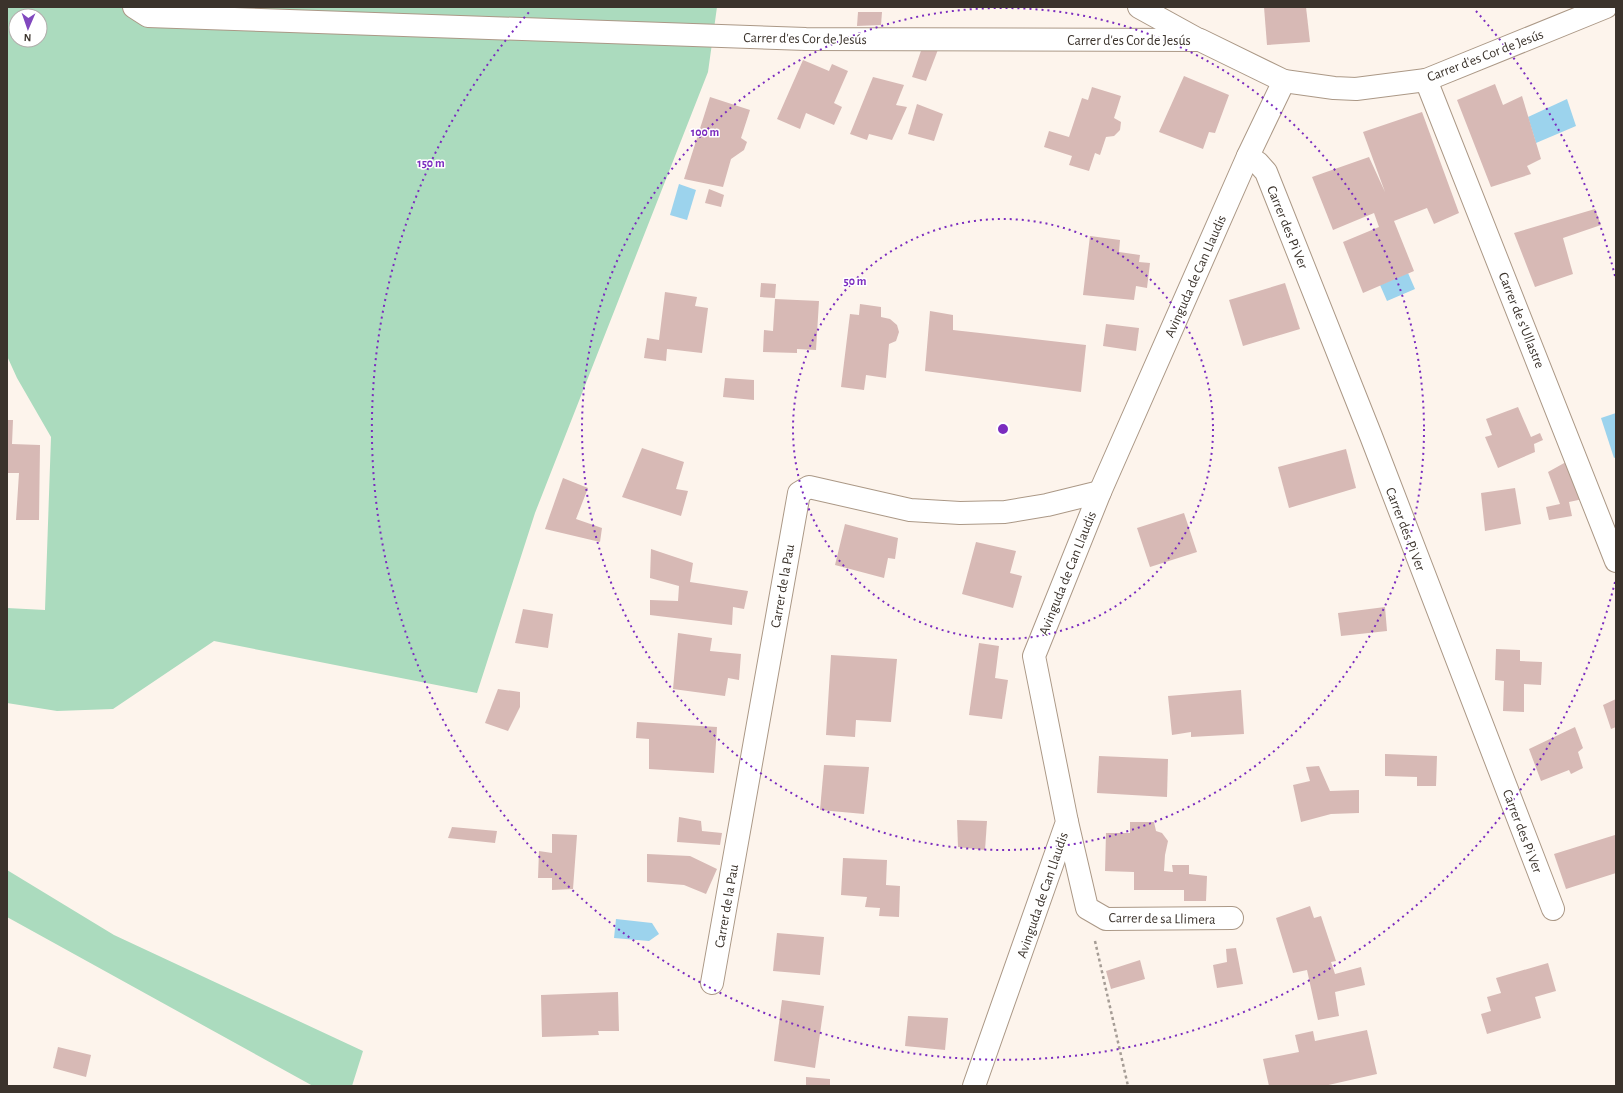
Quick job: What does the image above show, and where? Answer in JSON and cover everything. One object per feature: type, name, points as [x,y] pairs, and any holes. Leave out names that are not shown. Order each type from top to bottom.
[{"type":"street","name":"Carrer d'es Cor de Jesús","points":[[134,7],[148,16],[814,39],[1200,40],[1284,81],[1334,88],[1356,89],[1426,80],[1572,14],[1606,7]]},
{"type":"street","points":[[1139,7],[1200,40]]},
{"type":"street","name":"Carrer de s'Ullastre","points":[[1426,80],[1616,561]]},
{"type":"street","name":"Avinguda de Can Llaudis","points":[[974,1086],[1067,822],[1034,656],[1100,492],[1248,156],[1284,81]]},
{"type":"street","name":"Carrer des Pi Ver","points":[[1248,156],[1258,163],[1266,172],[1371,436],[1553,909]]},
{"type":"street","name":"Carrer de la Pau","points":[[712,983],[799,493],[809,487],[910,510],[960,513],[1005,512],[1047,506],[1100,492]]},
{"type":"street","points":[[1067,822],[1087,908]]},
{"type":"street","name":"Carrer de sa Llimera","points":[[1087,908],[1106,919],[1232,918]]},
{"type":"path","points":[[1087,908],[1128,1086]]},
{"type":"green space","points":[[7,7],[717,7],[708,72],[535,513],[477,693],[214,641],[113,709],[57,711],[7,703],[7,608],[45,610],[51,437],[17,378],[7,356]]},
{"type":"green space","points":[[7,870],[114,935],[363,1051],[352,1086],[313,1086],[7,917]]},
{"type":"water","points":[[1567,99],[1576,126],[1536,143],[1528,117]]},
{"type":"water","points":[[679,184],[696,190],[687,220],[670,215]]},
{"type":"water","points":[[1408,273],[1415,289],[1387,301],[1380,285]]},
{"type":"water","points":[[1616,413],[1616,457],[1614,458],[1601,418]]},
{"type":"water","points":[[616,919],[652,923],[659,934],[649,941],[614,938]]},
{"type":"building","points":[[1264,7],[1306,7],[1310,42],[1267,45]]},
{"type":"building","points":[[858,12],[882,12],[881,25],[857,26]]},
{"type":"building","points":[[939,47],[926,81],[912,77],[922,48]]},
{"type":"building","points":[[803,60],[829,71],[832,64],[848,71],[834,103],[842,107],[834,125],[806,113],[800,129],[777,119]]},
{"type":"building","points":[[1184,76],[1229,95],[1215,133],[1209,132],[1203,149],[1159,132]]},
{"type":"building","points":[[873,77],[904,85],[896,105],[907,107],[892,140],[869,134],[867,140],[850,134]]},
{"type":"building","points":[[1495,84],[1503,105],[1522,96],[1541,159],[1527,166],[1531,174],[1491,187],[1457,100]]},
{"type":"building","points":[[1092,87],[1121,96],[1114,118],[1121,122],[1120,130],[1114,136],[1106,137],[1100,155],[1095,153],[1089,171],[1069,165],[1072,156],[1044,147],[1049,131],[1069,137],[1082,98],[1088,100]]},
{"type":"building","points":[[710,97],[750,110],[741,138],[747,142],[744,150],[731,159],[723,187],[684,179]]},
{"type":"building","points":[[917,104],[943,114],[934,141],[908,134]]},
{"type":"building","points":[[1422,112],[1459,213],[1434,224],[1427,208],[1394,221],[1414,271],[1363,293],[1343,242],[1379,227],[1374,213],[1333,230],[1312,177],[1369,157],[1385,192],[1363,132]]},
{"type":"building","points":[[709,189],[724,195],[721,207],[705,203]]},
{"type":"building","points":[[1595,209],[1601,225],[1563,238],[1573,274],[1535,287],[1514,233]]},
{"type":"building","points":[[1090,236],[1120,240],[1119,252],[1140,255],[1139,262],[1150,263],[1147,288],[1136,286],[1134,300],[1083,295]]},
{"type":"building","points":[[761,283],[776,284],[775,298],[760,297]]},
{"type":"building","points":[[1285,283],[1300,329],[1243,346],[1229,300]]},
{"type":"building","points":[[665,292],[697,297],[695,306],[708,308],[702,353],[667,349],[666,361],[644,358],[647,338],[659,340]]},
{"type":"building","points":[[775,299],[819,301],[816,350],[797,349],[797,353],[763,352],[764,330],[773,331]]},
{"type":"building","points":[[860,304],[881,307],[881,317],[890,319],[897,325],[899,332],[896,341],[889,344],[886,378],[866,375],[864,390],[841,387],[850,314],[859,315]]},
{"type":"building","points":[[930,311],[953,315],[953,330],[1086,345],[1081,392],[925,371]]},
{"type":"building","points":[[1106,324],[1139,328],[1136,351],[1103,346]]},
{"type":"building","points":[[725,378],[754,380],[754,400],[723,397]]},
{"type":"building","points":[[1518,407],[1531,437],[1540,433],[1543,440],[1534,444],[1535,452],[1498,468],[1485,437],[1492,435],[1486,419]]},
{"type":"building","points":[[7,420],[13,420],[12,444],[40,445],[39,520],[16,520],[19,473],[7,473]]},
{"type":"building","points":[[642,448],[684,462],[676,489],[688,491],[681,516],[622,497]]},
{"type":"building","points":[[1346,449],[1356,488],[1289,508],[1278,467]]},
{"type":"building","points":[[1566,462],[1583,499],[1569,502],[1572,516],[1549,520],[1546,507],[1560,504],[1548,472]]},
{"type":"building","points":[[563,478],[588,488],[576,519],[602,528],[600,542],[545,529]]},
{"type":"building","points":[[1515,488],[1521,524],[1485,531],[1481,493]]},
{"type":"building","points":[[1184,513],[1197,552],[1150,567],[1137,528]]},
{"type":"building","points":[[845,524],[898,538],[895,559],[888,558],[884,578],[835,565]]},
{"type":"building","points":[[976,542],[1016,551],[1010,573],[1022,576],[1013,608],[962,594]]},
{"type":"building","points":[[651,549],[693,563],[690,582],[748,591],[744,609],[733,607],[732,625],[650,615],[650,600],[678,601],[679,586],[650,578]]},
{"type":"building","points":[[1385,607],[1387,631],[1341,636],[1338,613]]},
{"type":"building","points":[[523,609],[553,614],[548,648],[515,643]]},
{"type":"building","points":[[678,633],[712,638],[710,651],[741,654],[739,680],[728,678],[725,696],[673,689]]},
{"type":"building","points":[[979,643],[999,646],[995,678],[1008,680],[1002,719],[969,715]]},
{"type":"building","points":[[1496,649],[1520,650],[1520,661],[1542,662],[1541,685],[1524,684],[1524,712],[1503,711],[1504,681],[1495,680]]},
{"type":"building","points":[[831,655],[897,659],[891,722],[856,720],[855,737],[826,735]]},
{"type":"building","points":[[498,689],[520,692],[520,707],[508,731],[485,723]]},
{"type":"building","points":[[1241,690],[1244,734],[1191,737],[1191,732],[1172,735],[1168,696]]},
{"type":"building","points":[[1616,699],[1616,727],[1611,729],[1603,705]]},
{"type":"building","points":[[637,722],[717,727],[714,773],[649,769],[649,739],[636,738]]},
{"type":"building","points":[[1575,727],[1583,748],[1578,752],[1583,768],[1571,774],[1569,770],[1541,781],[1529,749]]},
{"type":"building","points":[[1385,754],[1437,756],[1436,786],[1417,786],[1417,777],[1385,776]]},
{"type":"building","points":[[1099,756],[1168,759],[1167,797],[1097,793]]},
{"type":"building","points":[[824,765],[869,767],[864,814],[820,810]]},
{"type":"building","points":[[1319,766],[1330,791],[1359,790],[1359,813],[1331,814],[1301,822],[1293,785],[1310,781],[1306,767]]},
{"type":"building","points":[[679,817],[701,821],[702,831],[722,833],[720,845],[677,842]]},
{"type":"building","points":[[957,820],[987,821],[985,850],[958,847]]},
{"type":"building","points":[[1130,822],[1154,822],[1156,831],[1162,833],[1168,841],[1164,871],[1173,872],[1172,865],[1189,865],[1189,874],[1207,876],[1206,901],[1184,901],[1184,890],[1134,890],[1134,872],[1105,871],[1106,833],[1130,833]]},
{"type":"building","points":[[452,827],[497,831],[495,843],[448,838]]},
{"type":"building","points":[[552,834],[577,835],[573,889],[552,890],[552,878],[538,878],[539,851],[552,853]]},
{"type":"building","points":[[1615,835],[1616,873],[1566,889],[1554,854]]},
{"type":"building","points":[[647,854],[690,856],[717,869],[706,894],[684,885],[647,882]]},
{"type":"building","points":[[843,858],[887,860],[886,885],[900,886],[899,917],[879,916],[880,908],[865,907],[867,897],[841,895]]},
{"type":"building","points":[[1310,906],[1314,918],[1321,916],[1336,961],[1331,962],[1335,974],[1361,967],[1365,985],[1335,992],[1339,1016],[1318,1020],[1307,970],[1293,973],[1276,918]]},
{"type":"building","points":[[777,933],[824,937],[820,975],[773,971]]},
{"type":"building","points":[[1236,948],[1243,984],[1217,988],[1213,965],[1227,962],[1226,949]]},
{"type":"building","points":[[1140,960],[1145,979],[1111,989],[1106,971]]},
{"type":"building","points":[[1548,963],[1556,991],[1535,997],[1541,1018],[1487,1034],[1481,1014],[1491,1011],[1487,997],[1501,993],[1496,978]]},
{"type":"building","points":[[618,992],[619,1031],[598,1031],[599,1035],[542,1037],[541,995]]},
{"type":"building","points":[[782,1000],[824,1006],[815,1068],[774,1061]]},
{"type":"building","points":[[908,1016],[948,1018],[945,1050],[905,1046]]},
{"type":"building","points":[[1367,1030],[1377,1074],[1324,1086],[1269,1086],[1263,1059],[1299,1052],[1295,1035],[1313,1031],[1315,1041]]},
{"type":"building","points":[[58,1047],[91,1055],[86,1077],[53,1068]]},
{"type":"building","points":[[806,1077],[830,1079],[830,1086],[806,1086]]}]
